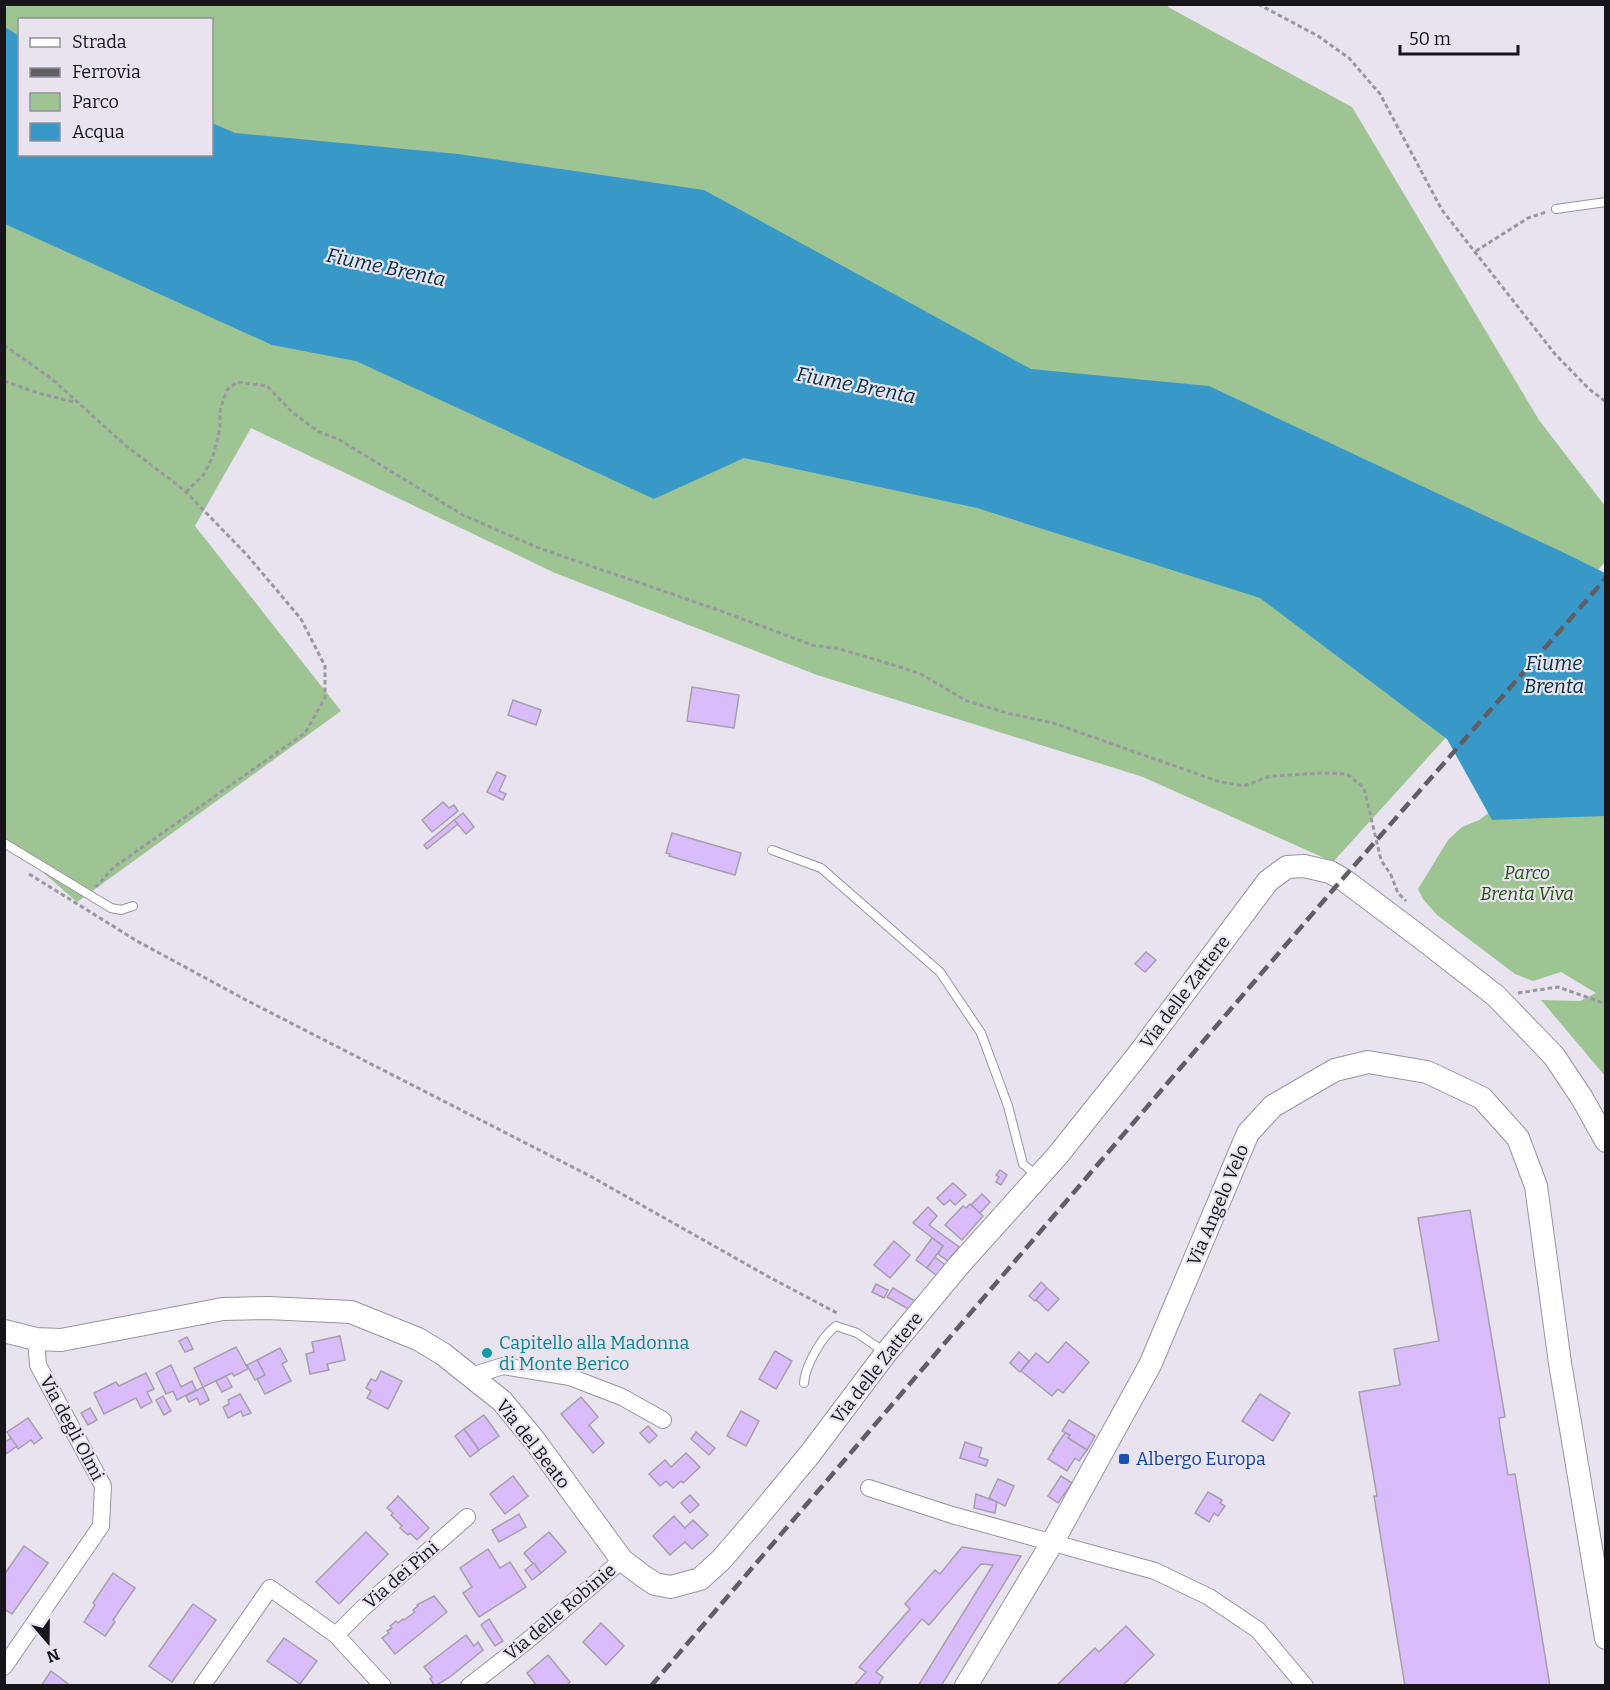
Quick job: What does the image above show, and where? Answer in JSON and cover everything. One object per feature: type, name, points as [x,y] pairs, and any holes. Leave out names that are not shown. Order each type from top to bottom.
[{"type":"street","name":"Via delle Zattere","points":[[810,1454],[886,1353],[960,1264],[1038,1178],[1137,1056],[1268,881],[1287,867],[1304,866],[1330,872],[1344,880],[1496,996],[1554,1056],[1582,1098],[1605,1142]]},
{"type":"street","name":"Via Angelo Velo","points":[[966,1686],[1052,1543],[1150,1365],[1248,1133],[1273,1106],[1335,1070],[1368,1062],[1427,1072],[1482,1098],[1518,1138],[1536,1186],[1560,1363],[1605,1638]]},
{"type":"street","name":"Via del Beato","points":[[4,1331],[36,1340],[62,1340],[223,1309],[268,1308],[351,1312],[418,1339],[443,1353],[502,1401],[535,1441],[622,1560],[655,1584],[671,1587],[700,1579],[721,1560],[810,1454]]},
{"type":"street","name":"Via degli Olmi","points":[[4,1667],[101,1526],[103,1486],[38,1365],[36,1340]]},
{"type":"street","points":[[471,1376],[503,1366],[570,1377],[622,1396],[663,1420]]},
{"type":"street","points":[[869,1488],[952,1515],[1155,1571],[1209,1597],[1258,1630],[1305,1686]]},
{"type":"street","name":"Via dei Pini","points":[[336,1635],[363,1608],[467,1517]]},
{"type":"street","name":"Via delle Robinie","points":[[469,1686],[527,1641],[622,1560]]},
{"type":"street","points":[[202,1686],[270,1588],[336,1635],[383,1686]]},
{"type":"lane","points":[[1556,209],[1605,202]]},
{"type":"lane","points":[[4,843],[111,908],[121,910],[133,906]]},
{"type":"lane","points":[[772,850],[821,868],[940,972],[981,1033],[1008,1106],[1023,1164],[1038,1178]]},
{"type":"lane","points":[[804,1383],[804,1375],[826,1333],[836,1326],[857,1333],[886,1353]]},
{"type":"path","points":[[1258,4],[1318,36],[1349,58],[1380,94],[1442,210],[1555,354],[1605,402]]},
{"type":"path","points":[[1475,251],[1528,218],[1556,209]]},
{"type":"path","points":[[4,345],[52,379],[125,445],[186,492],[246,555],[301,619],[325,666],[325,698],[305,733],[114,867],[80,906]]},
{"type":"path","points":[[4,381],[77,403]]},
{"type":"path","points":[[186,492],[204,474],[213,456],[220,429],[220,410],[226,390],[237,382],[267,386],[292,412],[319,432],[338,439],[463,515],[536,548],[722,610],[812,645],[840,649],[921,674],[967,700],[1011,714],[1053,723],[1220,782],[1244,786],[1271,776],[1347,774],[1364,788],[1381,860],[1391,875],[1398,893],[1410,906],[1412,917],[1408,927]]},
{"type":"path","points":[[22,870],[137,941],[246,1000],[590,1176],[845,1318],[857,1333]]},
{"type":"path","points":[[1496,996],[1558,987],[1605,1004]]},
{"type":"green space","points":[[5,5],[1167,5],[1352,107],[1539,420],[1605,506],[1605,562],[1333,862],[1143,777],[817,675],[555,573],[251,428],[195,526],[341,711],[77,902],[5,839]]},
{"type":"green space","name":"Parco Brenta Viva","points":[[1605,698],[1605,1076],[1541,1000],[1580,1001],[1596,993],[1561,972],[1533,981],[1515,974],[1437,915],[1423,899],[1418,889],[1448,840],[1462,827],[1479,820],[1493,810]]},
{"type":"water","name":"Fiume Brenta","points":[[5,27],[18,35],[18,156],[213,156],[213,123],[235,133],[458,154],[704,190],[1031,369],[1209,386],[1605,573],[1605,816],[1492,820],[1447,739],[1260,598],[977,508],[744,458],[654,499],[356,361],[272,345],[5,224]]},
{"type":"building","points":[[692,687],[739,695],[734,728],[687,721]]},
{"type":"building","points":[[513,700],[541,710],[536,725],[508,715]]},
{"type":"building","points":[[497,772],[506,776],[499,791],[506,794],[503,800],[487,792]]},
{"type":"building","points":[[443,802],[449,808],[454,805],[458,811],[432,832],[422,820]]},
{"type":"building","points":[[463,813],[474,827],[466,834],[454,820]]},
{"type":"building","points":[[454,820],[458,824],[427,849],[424,845]]},
{"type":"building","points":[[672,833],[741,853],[735,875],[669,856],[670,854],[666,853]]},
{"type":"building","points":[[1146,952],[1156,960],[1145,972],[1135,964]]},
{"type":"building","points":[[1000,1170],[1007,1175],[1001,1185],[996,1182],[999,1177],[996,1175]]},
{"type":"building","points":[[953,1183],[966,1195],[955,1205],[950,1200],[944,1205],[937,1198]]},
{"type":"building","points":[[982,1194],[990,1202],[980,1213],[971,1205]]},
{"type":"building","points":[[970,1204],[983,1216],[962,1240],[945,1225],[963,1206],[966,1208]]},
{"type":"building","points":[[928,1207],[937,1216],[929,1225],[959,1247],[948,1261],[938,1254],[943,1246],[913,1223]]},
{"type":"building","points":[[1470,1210],[1505,1417],[1499,1418],[1508,1475],[1515,1474],[1550,1686],[1405,1686],[1359,1392],[1400,1385],[1394,1349],[1439,1341],[1418,1218]]},
{"type":"building","points":[[932,1238],[943,1246],[927,1268],[916,1260]]},
{"type":"building","points":[[894,1241],[910,1255],[890,1278],[874,1265]]},
{"type":"building","points":[[935,1257],[945,1265],[937,1276],[927,1268]]},
{"type":"building","points":[[1041,1282],[1047,1288],[1035,1301],[1029,1296]]},
{"type":"building","points":[[876,1284],[888,1290],[884,1298],[872,1292]]},
{"type":"building","points":[[893,1288],[915,1301],[910,1310],[887,1297]]},
{"type":"building","points":[[1047,1288],[1059,1299],[1048,1311],[1036,1300]]},
{"type":"building","points":[[340,1336],[345,1360],[327,1364],[329,1370],[310,1374],[306,1354],[314,1352],[312,1342]]},
{"type":"building","points":[[187,1337],[193,1349],[185,1352],[179,1341]]},
{"type":"building","points":[[1066,1342],[1089,1362],[1063,1393],[1058,1389],[1052,1396],[1021,1371],[1036,1353],[1048,1363]]},
{"type":"building","points":[[236,1347],[248,1369],[234,1376],[232,1373],[203,1387],[194,1368]]},
{"type":"building","points":[[280,1348],[287,1361],[282,1364],[291,1381],[265,1394],[257,1379],[265,1375],[257,1360]]},
{"type":"building","points":[[775,1351],[792,1361],[776,1389],[759,1379]]},
{"type":"building","points":[[1019,1352],[1029,1361],[1020,1372],[1010,1363]]},
{"type":"building","points":[[257,1360],[265,1375],[255,1380],[247,1365]]},
{"type":"building","points":[[171,1365],[181,1387],[192,1381],[196,1390],[177,1400],[173,1391],[166,1394],[156,1373]]},
{"type":"building","points":[[381,1371],[402,1381],[388,1409],[367,1398],[371,1391],[366,1388],[371,1379],[376,1381]]},
{"type":"building","points":[[146,1373],[154,1389],[147,1392],[152,1402],[141,1408],[136,1398],[104,1414],[94,1393],[116,1382],[119,1386]]},
{"type":"building","points":[[226,1376],[232,1387],[222,1392],[216,1381]]},
{"type":"building","points":[[203,1387],[209,1400],[200,1405],[197,1398],[189,1402],[186,1396]]},
{"type":"building","points":[[240,1394],[251,1413],[243,1416],[241,1411],[228,1418],[223,1407],[229,1404],[228,1400]]},
{"type":"building","points":[[1260,1394],[1290,1413],[1273,1441],[1242,1421]]},
{"type":"building","points":[[163,1396],[171,1411],[164,1415],[156,1400]]},
{"type":"building","points":[[581,1397],[598,1417],[589,1425],[604,1443],[593,1453],[561,1414]]},
{"type":"building","points":[[90,1408],[97,1420],[88,1425],[81,1413]]},
{"type":"building","points":[[741,1411],[759,1421],[746,1446],[727,1436]]},
{"type":"building","points":[[484,1415],[499,1436],[479,1450],[464,1429]]},
{"type":"building","points":[[28,1418],[42,1438],[34,1444],[31,1440],[18,1449],[7,1432]]},
{"type":"building","points":[[1069,1420],[1095,1436],[1087,1450],[1068,1438],[1070,1435],[1062,1431]]},
{"type":"building","points":[[648,1426],[657,1436],[649,1443],[640,1433]]},
{"type":"building","points":[[464,1429],[479,1450],[470,1457],[455,1436]]},
{"type":"building","points":[[696,1432],[715,1448],[709,1455],[691,1439]]},
{"type":"building","points":[[1065,1433],[1070,1435],[1068,1438],[1087,1450],[1079,1461],[1075,1458],[1067,1471],[1048,1459]]},
{"type":"building","points":[[11,1438],[17,1446],[6,1454],[4,1443]]},
{"type":"building","points":[[965,1442],[982,1448],[979,1457],[988,1460],[986,1466],[960,1458]]},
{"type":"building","points":[[686,1453],[700,1467],[683,1483],[681,1481],[673,1488],[666,1481],[660,1486],[649,1474],[665,1460],[671,1467]]},
{"type":"building","points":[[513,1476],[528,1496],[505,1514],[490,1494]]},
{"type":"building","points":[[1061,1476],[1072,1483],[1058,1503],[1048,1496]]},
{"type":"building","points":[[998,1479],[1014,1486],[1005,1506],[989,1498]]},
{"type":"building","points":[[1208,1492],[1222,1500],[1220,1503],[1225,1506],[1218,1516],[1214,1513],[1209,1522],[1195,1513]]},
{"type":"building","points":[[976,1494],[997,1502],[995,1513],[974,1508]]},
{"type":"building","points":[[690,1495],[699,1505],[690,1513],[681,1503]]},
{"type":"building","points":[[398,1496],[429,1528],[417,1540],[400,1528],[402,1526],[387,1508]]},
{"type":"building","points":[[519,1514],[526,1527],[499,1542],[492,1530]]},
{"type":"building","points":[[674,1516],[685,1528],[693,1520],[708,1535],[692,1549],[685,1542],[670,1555],[653,1536]]},
{"type":"building","points":[[366,1532],[388,1554],[339,1604],[316,1582]]},
{"type":"building","points":[[549,1532],[566,1552],[541,1573],[524,1553]]},
{"type":"building","points":[[24,1546],[48,1563],[12,1614],[4,1609],[4,1575]]},
{"type":"building","points":[[962,1547],[1021,1556],[941,1686],[918,1686],[993,1565],[981,1564],[929,1625],[922,1619],[876,1672],[883,1677],[878,1686],[854,1686],[866,1672],[859,1667],[910,1609],[905,1604],[935,1570],[940,1574]]},
{"type":"building","points":[[488,1549],[500,1568],[510,1562],[526,1587],[479,1617],[463,1593],[472,1587],[460,1568]]},
{"type":"building","points":[[534,1563],[541,1573],[532,1580],[525,1570]]},
{"type":"building","points":[[113,1573],[135,1588],[105,1636],[84,1622],[95,1605],[93,1603]]},
{"type":"building","points":[[434,1596],[447,1612],[395,1654],[382,1638],[389,1633],[387,1631],[392,1628],[390,1626],[396,1621],[398,1623],[404,1620],[415,1612],[413,1610],[417,1605]]},
{"type":"building","points":[[193,1604],[216,1620],[172,1682],[149,1666]]},
{"type":"building","points":[[489,1619],[503,1641],[495,1646],[481,1625]]},
{"type":"building","points":[[601,1623],[624,1646],[606,1665],[583,1642]]},
{"type":"building","points":[[1126,1626],[1154,1655],[1122,1686],[1056,1686],[1095,1648],[1099,1652]]},
{"type":"building","points":[[466,1635],[474,1646],[478,1642],[483,1650],[435,1686],[430,1679],[432,1677],[424,1667]]},
{"type":"building","points":[[284,1638],[317,1661],[300,1684],[267,1661]]},
{"type":"building","points":[[548,1655],[570,1682],[566,1686],[537,1686],[527,1673]]},
{"type":"building","points":[[51,1671],[71,1686],[41,1686]]},
{"type":"railway","points":[[651,1686],[1332,891],[1606,578]]},
{"type":"place","name":"Capitello alla Madonna di Monte Berico","points":[[487,1353]]},
{"type":"place","name":"Albergo Europa","points":[[1124,1459]]}]
